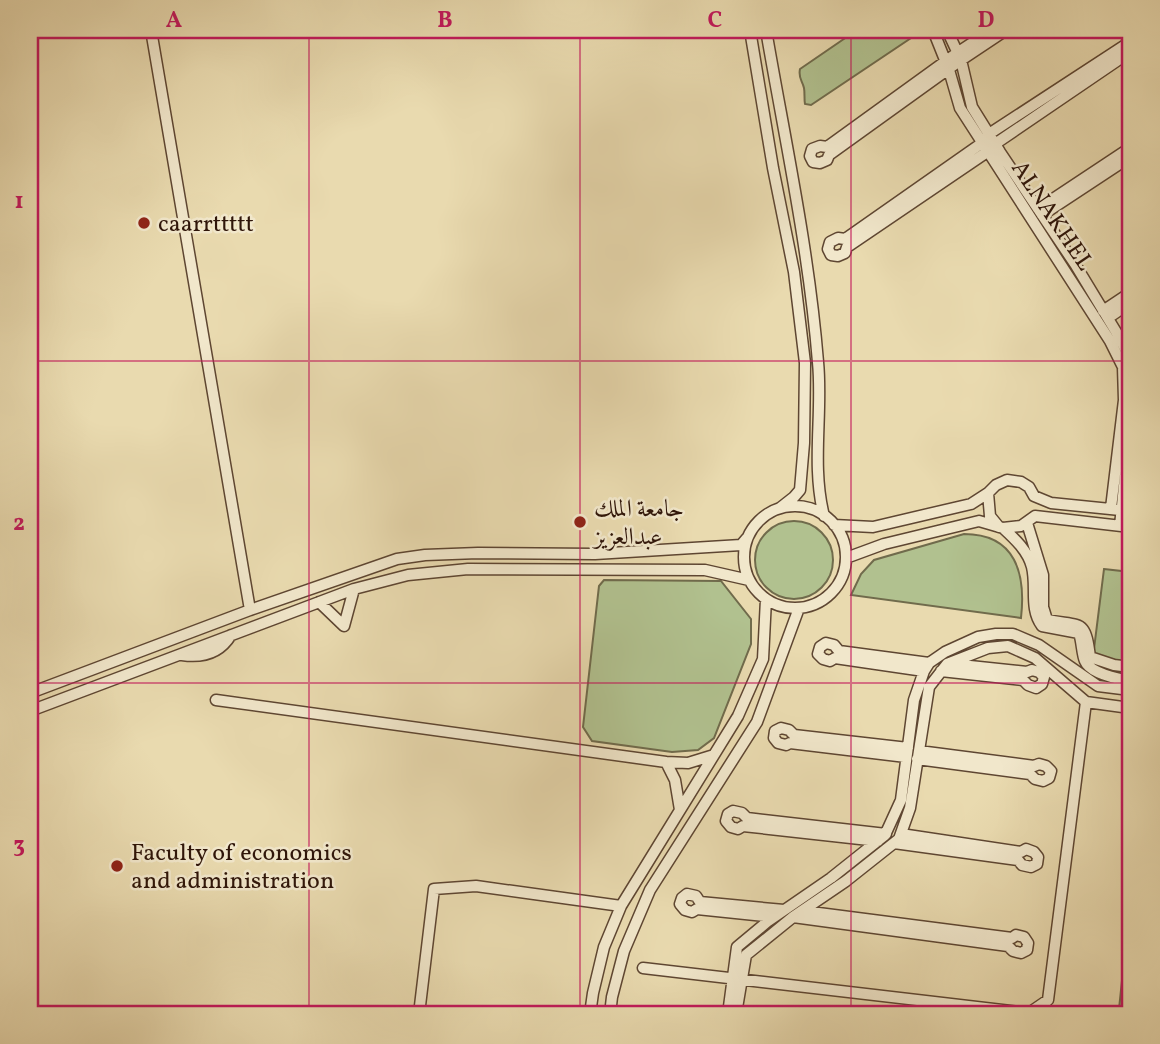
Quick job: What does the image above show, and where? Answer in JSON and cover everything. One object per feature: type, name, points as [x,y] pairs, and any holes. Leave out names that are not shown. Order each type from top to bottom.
[{"type":"street","points":[[151,30],[250,610]]},
{"type":"street","points":[[30,693],[250,610],[397,559],[478,553],[595,554],[741,545],[760,520],[794,497],[800,490],[804,443],[805,363],[794,272],[750,30]]},
{"type":"street","points":[[766,30],[809,273],[819,365],[817,446],[820,498],[824,516]]},
{"type":"street","name":"ALNAKHEL","points":[[933,30],[960,108],[1088,306],[1123,367],[1125,400],[1121,510]]},
{"type":"street","points":[[947,30],[959,56],[972,107],[1106,314],[1130,358]]},
{"type":"street","points":[[947,66],[827,147],[812,149],[810,156],[813,162],[827,160],[829,155],[947,66],[992,30]]},
{"type":"street","points":[[959,56],[1006,30]]},
{"type":"street","points":[[984,148],[845,239],[838,238],[830,242],[828,249],[831,254],[838,256],[845,253],[847,247],[984,148],[992,139],[1130,42]]},
{"type":"street","points":[[992,139],[1130,52]]},
{"type":"street","points":[[1040,212],[1130,148]]},
{"type":"street","points":[[1040,212],[1130,157]]},
{"type":"street","points":[[1106,314],[1130,293]]},
{"type":"street","points":[[1106,314],[1130,303]]},
{"type":"street","points":[[846,558],[884,544],[979,521],[1001,527],[1021,526],[1031,520],[1060,519],[1125,526],[1121,510],[1129,459],[1130,426]]},
{"type":"street","points":[[834,525],[873,527],[971,504],[996,485],[1007,481],[1021,482],[1029,488],[1037,507],[1031,520],[1043,575],[1043,607],[1047,620],[1077,624],[1087,633],[1090,657],[1130,667]]},
{"type":"street","points":[[988,493],[989,516],[1022,545],[1032,567],[1036,618],[1042,626],[1079,633],[1084,660],[1091,669],[1130,681]]},
{"type":"street","points":[[1034,496],[1051,503],[1121,510]]},
{"type":"street","points":[[747,538],[745,567],[754,587],[766,599],[776,604],[799,608],[822,600],[832,592],[844,570],[846,558],[843,540],[834,525],[814,510],[792,506],[780,508]]},
{"type":"street","points":[[30,711],[354,589],[408,575],[468,569],[705,570],[750,580]]},
{"type":"street","points":[[319,602],[344,626],[354,589]]},
{"type":"street","points":[[590,1014],[604,947],[621,906],[738,716],[763,659],[766,599]]},
{"type":"street","points":[[610,1014],[624,951],[650,890],[757,722],[799,608]]},
{"type":"street","points":[[728,1014],[746,955],[793,917],[846,881],[897,839],[910,808],[914,700],[926,667],[945,652],[978,637],[1013,634],[1039,645],[1098,686],[1130,690]]},
{"type":"street","points":[[826,643],[834,645],[838,651],[926,667],[835,658],[830,661],[822,659],[818,654],[820,647],[826,643]]},
{"type":"street","points":[[736,1014],[737,947],[882,838],[901,800],[929,687],[944,667],[988,648],[1008,646],[1035,658],[1086,702],[1130,708]]},
{"type":"street","points":[[944,667],[1027,672],[1032,670],[1044,677],[1042,684],[1036,688],[1023,680],[944,667]]},
{"type":"street","points":[[215,700],[666,762],[688,763],[714,755]]},
{"type":"street","points":[[643,968],[1030,1013],[1048,1000],[1086,702]]},
{"type":"street","points":[[912,754],[794,735],[781,727],[775,731],[774,738],[778,744],[786,746],[790,743],[912,754],[1034,766],[1039,764],[1051,771],[1049,778],[1043,782],[1030,774],[912,754]]},
{"type":"street","points":[[666,762],[675,780],[680,810]]},
{"type":"street","points":[[733,811],[742,813],[747,818],[882,838],[743,826],[738,829],[731,827],[726,821],[728,814],[733,811]]},
{"type":"street","points":[[897,839],[1021,852],[1026,849],[1038,857],[1037,864],[1031,867],[1022,865],[1018,860],[897,839]]},
{"type":"street","points":[[419,1014],[434,889],[476,886],[621,906]]},
{"type":"street","points":[[774,917],[697,909],[692,912],[684,910],[680,904],[687,894],[696,896],[700,902],[784,910]]},
{"type":"street","points":[[793,917],[1008,946],[1021,953],[1027,950],[1028,943],[1024,937],[1016,935],[1012,938],[803,911]]},
{"type":"green space","points":[[857,30],[923,30],[811,105],[805,104],[800,69]]},
{"type":"green space","points":[[794,521],[809,524],[821,533],[830,545],[833,560],[830,575],[821,587],[809,596],[794,599],[779,596],[767,587],[758,575],[755,560],[758,545],[767,533],[779,524]]},
{"type":"green space","points":[[964,534],[996,541],[1014,560],[1022,586],[1021,618],[851,595],[861,574],[874,560]]},
{"type":"green space","points":[[1104,569],[1130,572],[1130,662],[1093,657]]},
{"type":"green space","points":[[604,580],[721,581],[751,619],[751,644],[714,738],[698,750],[672,752],[592,741],[583,727],[599,586]]},
{"type":"green space","points":[[1123,971],[1130,972],[1130,1014],[1105,1014],[1107,1007],[1119,1009]]},
{"type":"place","name":"caarrttttt","points":[[144,223]]},
{"type":"place","name":"جامعة الملك عبدالعزيز","points":[[580,522]]},
{"type":"place","name":"Faculty of economics and administration","points":[[117,866]]}]
